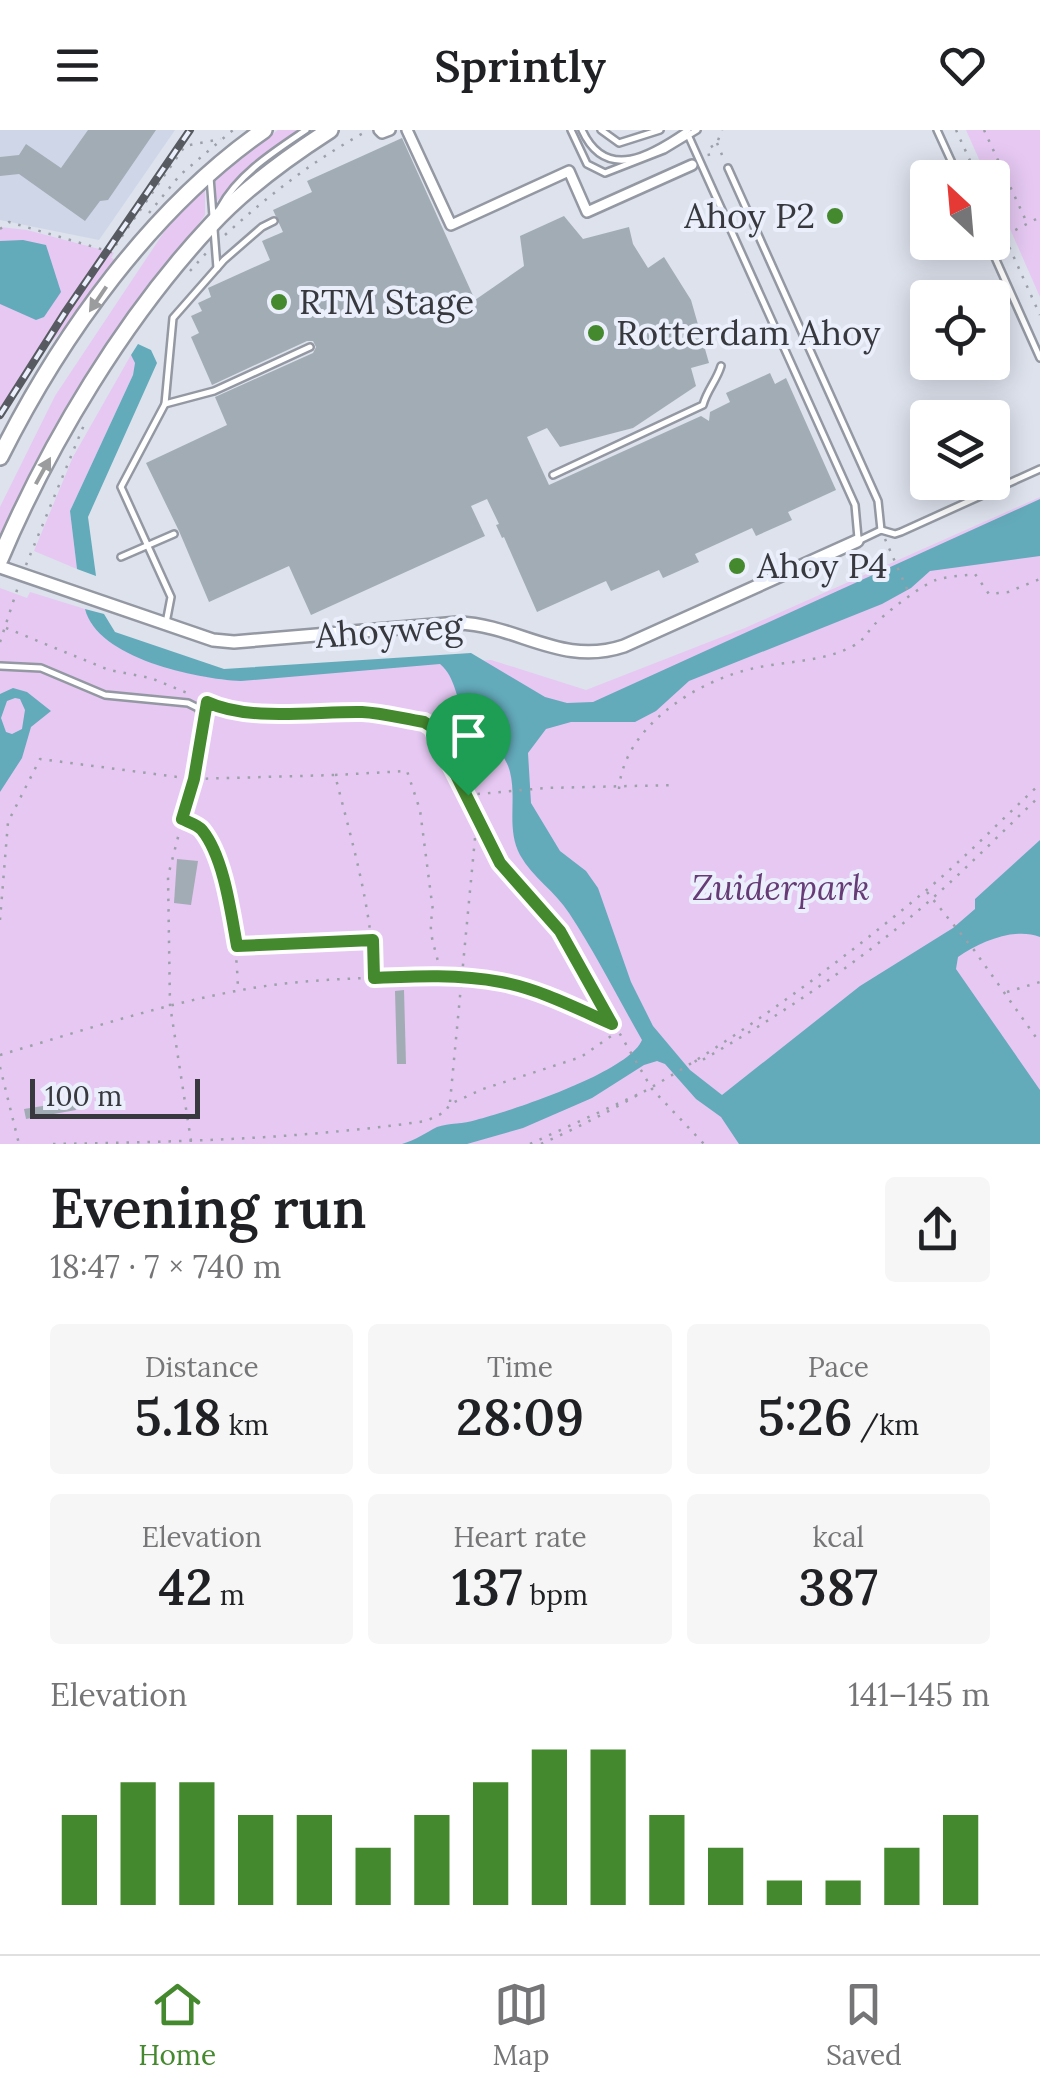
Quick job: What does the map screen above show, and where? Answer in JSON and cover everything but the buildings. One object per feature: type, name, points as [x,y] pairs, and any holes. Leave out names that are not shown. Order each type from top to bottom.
[{"type":"main road","points":[[0,457],[42,382],[120,267],[159,222],[264,130]]},
{"type":"main road","points":[[0,558],[32,492],[108,360],[154,295],[212,224],[261,180],[330,130]]},
{"type":"street","points":[[379,130],[382,134],[390,130]]},
{"type":"street","points":[[407,130],[452,225],[568,172],[587,212],[696,162]]},
{"type":"street","name":"Ahoyweg","points":[[0,567],[201,638],[234,642],[468,623],[565,652],[593,653],[633,642],[857,541]]},
{"type":"lane","points":[[212,224],[239,182],[306,130]]},
{"type":"lane","points":[[570,130],[586,164],[605,173],[642,160],[697,130]]},
{"type":"lane","points":[[582,130],[589,146],[604,158],[623,161],[638,150],[688,134]]},
{"type":"lane","points":[[601,130],[619,143],[660,130]]},
{"type":"lane","points":[[638,130],[649,135]]},
{"type":"lane","points":[[937,130],[951,160]]},
{"type":"lane","points":[[688,134],[696,162],[704,170],[855,505],[857,541]]},
{"type":"lane","points":[[638,150],[640,138]]},
{"type":"lane","points":[[728,168],[882,514],[880,530]]},
{"type":"lane","points":[[210,174],[217,268]]},
{"type":"lane","points":[[166,626],[171,597],[122,488],[165,404],[173,318],[217,268],[262,227],[274,221]]},
{"type":"lane","points":[[996,260],[1040,358]]},
{"type":"lane","points":[[165,404],[214,390],[310,347]]},
{"type":"lane","points":[[553,475],[703,405],[721,366]]},
{"type":"lane","name":"Ahoyweg","points":[[857,541],[880,530],[901,532],[1040,469]]},
{"type":"lane","points":[[121,557],[174,534]]},
{"type":"lane","points":[[0,666],[41,668],[105,695],[188,703],[204,717]]},
{"type":"path","points":[[181,281],[215,244],[289,179],[370,130]]},
{"type":"path","points":[[722,130],[717,144],[728,168]]},
{"type":"path","points":[[956,130],[970,160]]},
{"type":"path","points":[[984,130],[1028,225]]},
{"type":"path","points":[[0,229],[9,222],[110,252],[185,146],[222,138]]},
{"type":"path","points":[[696,162],[708,157],[708,148],[717,144]]},
{"type":"path","points":[[1010,234],[1040,217]]},
{"type":"path","points":[[1010,247],[1040,315]]},
{"type":"path","points":[[0,642],[22,574],[89,415]]},
{"type":"path","points":[[880,530],[910,595]]},
{"type":"path","points":[[619,789],[621,769],[641,735],[672,707],[732,674],[850,648],[865,639],[873,626],[910,595],[934,580],[974,574],[989,594],[1008,592],[1040,579]]},
{"type":"path","points":[[2,616],[8,618]]},
{"type":"path","points":[[6,628],[109,670],[150,678],[217,706],[280,714],[366,712],[424,722],[432,727],[500,863],[560,931],[652,1089],[704,1144]]},
{"type":"path","points":[[191,1142],[170,1005],[168,876],[194,779],[204,717]]},
{"type":"path","points":[[0,920],[8,822],[40,759],[194,779],[407,771],[420,810],[433,911],[429,924],[432,944],[439,956],[440,976]]},
{"type":"path","points":[[334,774],[363,886],[373,940],[374,978]]},
{"type":"path","points":[[541,1144],[652,1089],[789,996],[925,891],[1040,784]]},
{"type":"path","points":[[468,795],[545,788],[675,785]]},
{"type":"path","points":[[692,1060],[697,1063],[772,1020],[854,961],[933,898],[1040,796]]},
{"type":"path","points":[[450,1104],[477,815]]},
{"type":"path","points":[[182,819],[201,828],[228,895],[237,946],[238,990]]},
{"type":"path","points":[[925,891],[974,950],[1040,1043]]},
{"type":"path","points":[[237,946],[373,940]]},
{"type":"path","points":[[0,1056],[170,1005],[304,981],[440,976],[504,982],[549,996],[612,1024]]},
{"type":"path","points":[[1006,993],[1040,982]]},
{"type":"path","points":[[53,1144],[300,1136],[426,1121],[444,1112],[450,1104],[483,1089],[581,1057],[617,1032]]},
{"type":"path","points":[[0,1067],[19,1144]]},
{"type":"path","points":[[530,1144],[652,1089]]},
{"type":"path","points":[[690,1144],[696,1137]]},
{"type":"shaded area","points":[[0,130],[175,130],[99,240],[0,220]]},
{"type":"green space","points":[[278,130],[298,130],[240,176],[216,202],[215,181],[219,175]]},
{"type":"green space","points":[[966,130],[1040,130],[1040,297],[1010,229],[1010,160],[979,160]]},
{"type":"green space","points":[[205,188],[205,215],[114,338],[0,540],[0,507],[55,396],[166,229]]},
{"type":"green space","points":[[0,227],[27,230],[114,253],[111,258],[125,263],[37,357],[0,420]]},
{"type":"green space","points":[[131,355],[135,363],[133,375],[70,511],[77,569],[34,551],[73,457]]},
{"type":"green space","name":"Zuiderpark","points":[[1040,497],[1040,1144],[0,1144],[0,588],[27,598],[30,592],[85,609],[92,625],[214,670],[354,669],[491,660],[586,690],[745,628]]},
{"type":"water","points":[[0,241],[46,245],[61,292],[44,317],[36,320],[0,304]]},
{"type":"water","points":[[138,344],[151,350],[157,363],[88,517],[96,576],[77,569],[70,511],[133,375],[135,363],[131,355]]},
{"type":"water","points":[[1040,499],[1040,556],[930,571],[911,588],[882,604],[689,681],[656,711],[635,722],[571,722],[546,729],[528,753],[531,803],[560,851],[586,871],[598,888],[631,982],[653,1026],[690,1070],[722,1095],[860,986],[953,928],[975,909],[975,899],[1040,840],[1040,937],[1019,934],[987,941],[958,957],[956,969],[1040,1090],[1040,1144],[739,1144],[721,1117],[696,1099],[665,1064],[657,1061],[592,1098],[523,1128],[467,1144],[402,1144],[437,1127],[493,1115],[567,1089],[616,1065],[642,1040],[569,913],[520,855],[514,835],[512,782],[503,756],[468,718],[450,676],[440,664],[241,681],[199,676],[128,653],[93,626],[85,609],[104,614],[115,632],[224,669],[471,653],[545,697],[567,703],[593,702]]},
{"type":"water","points":[[13,688],[27,692],[51,711],[31,727],[22,758],[0,792],[0,694]],"holes":[[[20,699],[25,710],[22,729],[12,734],[6,732],[1,718],[7,701]]]},
{"type":"railway","points":[[0,415],[190,130]]},
{"type":"place","name":"Ahoy P2","points":[[835,216]]},
{"type":"place","name":"RTM Stage","points":[[279,302]]},
{"type":"place","name":"Rotterdam Ahoy","points":[[596,333]]},
{"type":"place","name":"Ahoy P4","points":[[737,566]]},
{"type":"route","points":[[207,702],[280,714],[366,712],[424,722],[432,727],[468,795],[500,863],[560,931],[612,1024],[549,996],[504,982],[440,976],[374,978],[373,940],[237,946],[228,895],[212,849],[201,828],[182,819],[194,779],[207,702]]}]
